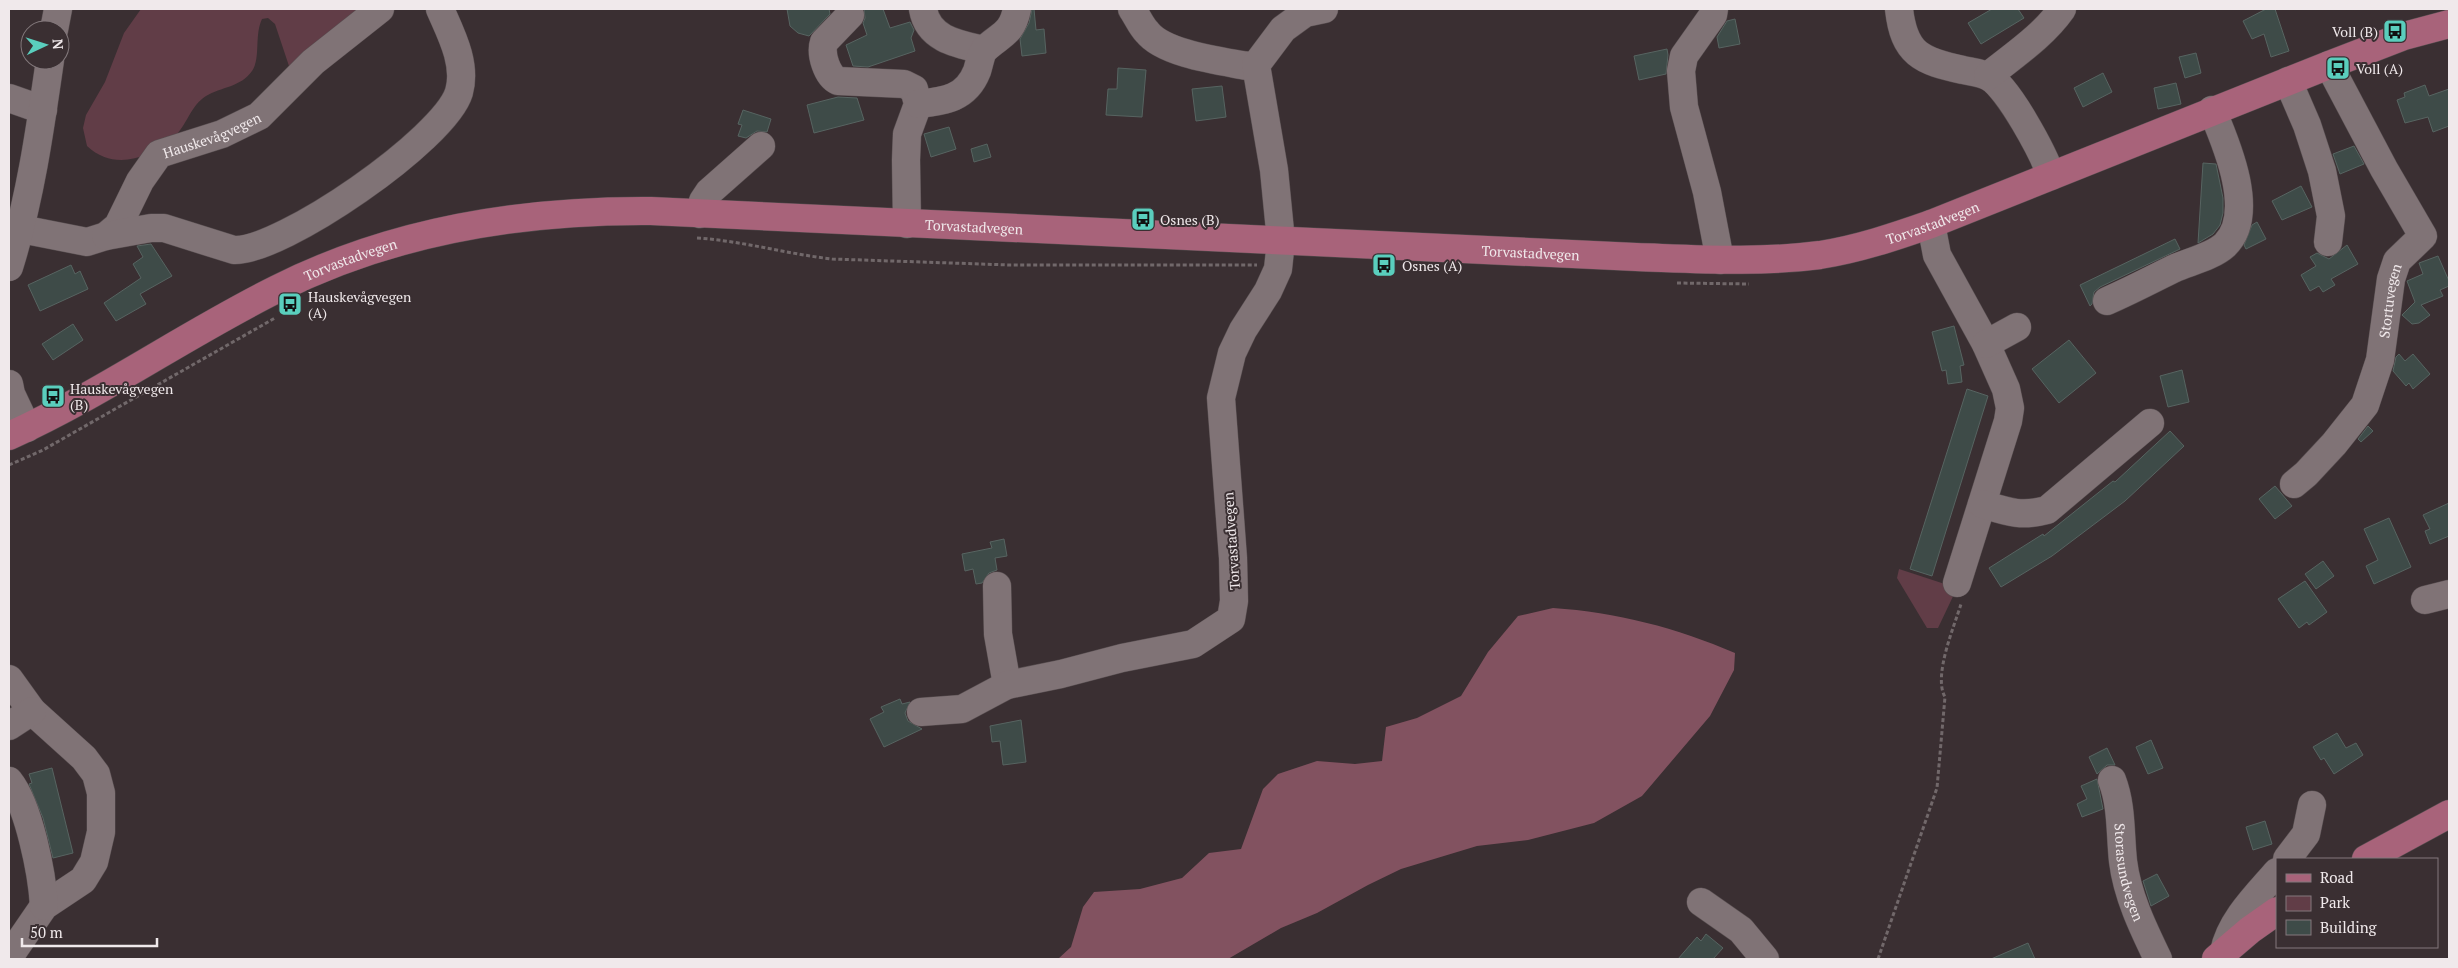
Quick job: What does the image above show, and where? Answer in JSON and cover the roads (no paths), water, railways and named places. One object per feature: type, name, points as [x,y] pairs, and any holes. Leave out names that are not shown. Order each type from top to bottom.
[{"type":"main road","name":"Torvastadvegen","points":[[18,432],[276,290],[338,263],[395,243],[462,225],[538,215],[611,211],[696,225],[907,224],[1280,253],[1720,260],[1787,258],[1825,254],[1889,239],[1931,224],[2329,64],[2404,36],[2449,24]]},
{"type":"main road","points":[[2368,858],[2449,814]]},
{"type":"main road","points":[[2220,956],[2276,912]]},
{"type":"street","name":"Hauskevågvegen","points":[[106,236],[118,226],[140,181],[159,154],[222,134],[259,116],[312,62],[380,9]]},
{"type":"street","points":[[21,230],[87,242],[106,236],[164,228],[228,248],[244,250],[269,241],[339,203],[373,180],[426,138],[454,104],[461,77],[460,62],[452,35],[440,9]]},
{"type":"street","points":[[923,9],[925,20],[931,30],[946,39],[984,50]]},
{"type":"street","points":[[850,15],[824,42],[823,47],[830,75],[838,81],[904,84],[914,89],[918,104],[953,99],[958,95],[975,77],[984,50],[1008,32],[1017,9]]},
{"type":"street","points":[[1132,9],[1147,34],[1162,43],[1184,53],[1247,66],[1256,65],[1283,28],[1311,10]]},
{"type":"street","points":[[1714,9],[1713,15],[1684,56],[1681,71],[1684,107],[1707,192],[1720,260]]},
{"type":"street","points":[[1899,9],[1901,27],[1912,51],[1939,65],[1988,76],[2000,85],[2013,103],[2051,176]]},
{"type":"street","points":[[1988,76],[2054,21],[2062,9]]},
{"type":"street","name":"Stortuvegen","points":[[2294,484],[2334,444],[2365,405],[2380,360],[2391,279],[2397,262],[2424,236],[2384,169],[2329,64]]},
{"type":"street","name":"Torvastadvegen","points":[[921,712],[962,709],[1007,685],[1192,644],[1231,619],[1234,601],[1233,558],[1221,398],[1232,353],[1243,330],[1268,291],[1280,253],[1274,170],[1256,65]]},
{"type":"street","points":[[9,267],[21,230],[48,70]]},
{"type":"street","points":[[2288,81],[2307,125],[2322,170],[2331,216],[2328,242]]},
{"type":"street","points":[[9,98],[42,110]]},
{"type":"street","name":"Torvastadvegen","points":[[907,224],[907,134],[918,104]]},
{"type":"street","points":[[2107,300],[2145,285],[2213,251],[2224,245],[2232,233],[2239,211],[2238,184],[2230,152],[2212,110]]},
{"type":"street","points":[[696,225],[703,201],[709,192],[761,146]]},
{"type":"street","points":[[1931,224],[1937,254],[1986,344],[2006,389],[2010,408],[2008,421],[1957,582]]},
{"type":"street","points":[[1986,344],[2016,327]]},
{"type":"street","points":[[9,384],[18,432]]},
{"type":"street","points":[[1982,504],[2015,514],[2030,514],[2047,510],[2150,423]]},
{"type":"street","points":[[997,586],[998,634],[1007,685]]},
{"type":"street","points":[[9,679],[32,711],[84,758],[96,774],[101,794],[100,832],[94,862],[83,880],[44,906],[9,957]]},
{"type":"street","points":[[9,726],[32,711]]},
{"type":"street","name":"Storasundvegen","points":[[2112,780],[2120,814],[2123,862],[2131,895],[2158,959]]},
{"type":"street","points":[[9,781],[22,804],[34,846],[44,906]]},
{"type":"street","points":[[2288,858],[2306,834],[2312,805]]},
{"type":"street","points":[[2220,956],[2226,938],[2234,924],[2276,873]]},
{"type":"street","points":[[1701,902],[1741,930],[1765,959]]},
{"type":"place","name":"Voll (B)","points":[[2395,31]]},
{"type":"place","name":"Voll (A)","points":[[2338,68]]},
{"type":"place","name":"Osnes (B)","points":[[1143,219]]},
{"type":"place","name":"Osnes (A)","points":[[1384,265]]},
{"type":"place","name":"Hauskevågvegen (A)","points":[[290,304]]},
{"type":"place","name":"Hauskevågvegen (B)","points":[[53,396]]}]
